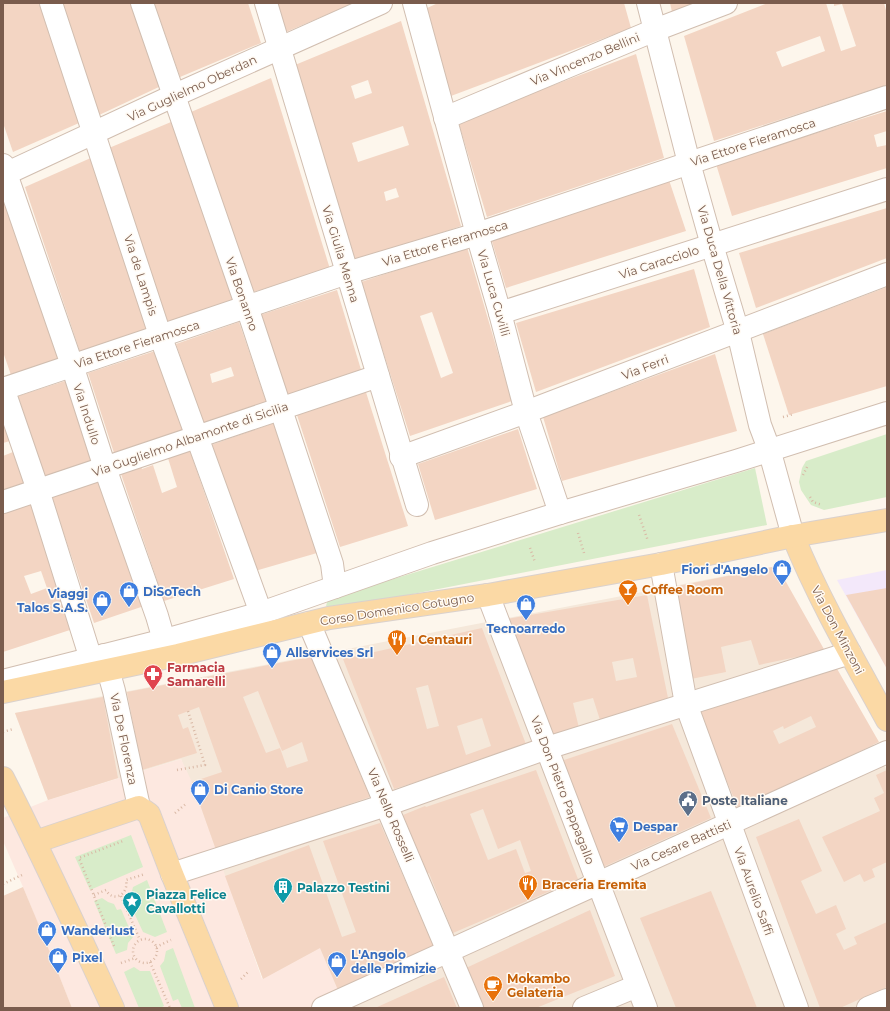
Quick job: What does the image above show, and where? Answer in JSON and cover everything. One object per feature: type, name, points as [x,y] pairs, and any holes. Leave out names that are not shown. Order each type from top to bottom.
[{"type":"main road","name":"Corso Domenico Cotugno","points":[[3,692],[99,664],[172,647],[319,621],[488,595],[661,564],[793,536],[887,520]]},
{"type":"main road","name":"Via Don Minzoni","points":[[793,536],[809,575],[887,720]]},
{"type":"main road","points":[[3,778],[35,842],[113,1008]]},
{"type":"main road","points":[[35,842],[139,807],[149,814],[227,1008]]},
{"type":"street","name":"Via de Lampis","points":[[51,3],[160,335],[261,613]]},
{"type":"street","name":"Via Bonanno","points":[[142,3],[247,307],[332,564],[329,590]]},
{"type":"street","name":"Via Giulia Menna","points":[[266,3],[401,457],[417,506]]},
{"type":"street","name":"Via Guglielmo Oberdan","points":[[4,171],[94,133],[381,3]]},
{"type":"street","name":"Via Luca Cuvilli","points":[[414,3],[526,412],[560,513]]},
{"type":"street","name":"Via Duca Della Vittoria","points":[[648,3],[689,163],[738,332],[760,425],[770,449],[793,536]]},
{"type":"street","name":"Via Vincenzo Bellini","points":[[445,118],[655,30],[726,3]]},
{"type":"street","name":"Via Ettore Fieramosca","points":[[3,389],[347,273],[477,234],[887,97]]},
{"type":"street","name":"Via Indullo","points":[[4,171],[72,365],[105,468],[158,616],[172,647]]},
{"type":"street","name":"Via Caracciolo","points":[[500,313],[887,189]]},
{"type":"street","name":"Via Ferri","points":[[401,457],[526,412],[887,274]]},
{"type":"street","name":"Via Guglielmo Albamonte di Sicilia","points":[[3,502],[378,376]]},
{"type":"street","name":"Via De Florenza","points":[[3,389],[99,664],[114,691],[139,807]]},
{"type":"street","name":"Corso Domenico Cotugno","points":[[172,647],[261,613],[432,553],[887,413]]},
{"type":"street","name":"Via Aurelio Saffi","points":[[661,564],[686,704],[797,1008]]},
{"type":"street","name":"Via Nello Rosselli","points":[[329,590],[317,601],[316,609],[322,615],[319,621],[386,805],[472,1008]]},
{"type":"street","name":"Via Don Pietro Pappagallo","points":[[488,595],[646,1008]]},
{"type":"street","points":[[172,874],[386,805],[546,748],[850,653]]},
{"type":"street","name":"Corso Domenico Cotugno","points":[[3,680],[99,664]]},
{"type":"street","name":"Via Cesare Battisti","points":[[337,1005],[448,951],[887,752]]},
{"type":"street","points":[[584,1008],[637,986]]},
{"type":"street","points":[[868,1008],[887,1000]]},
{"type":"path","points":[[789,415],[795,414]]},
{"type":"path","points":[[802,480],[805,470],[810,463]]},
{"type":"path","points":[[805,492],[814,502],[826,506]]},
{"type":"path","points":[[636,509],[649,543],[642,544]]},
{"type":"path","points":[[576,527],[585,555]]},
{"type":"path","points":[[528,542],[535,564]]},
{"type":"path","points":[[177,770],[205,765],[188,711]]},
{"type":"path","points":[[3,732],[13,729]]},
{"type":"path","points":[[115,949],[80,858],[126,840]]},
{"type":"path","points":[[3,884],[26,873]]},
{"type":"path","points":[[94,895],[106,890],[112,896],[121,896],[127,888],[126,880],[145,874]]},
{"type":"path","points":[[121,896],[140,940]]},
{"type":"path","points":[[140,940],[151,941],[156,947],[157,950],[155,957],[150,962],[144,964],[140,963],[135,958],[133,948],[140,940]]},
{"type":"path","points":[[156,947],[171,940]]},
{"type":"path","points":[[118,956],[123,969]]},
{"type":"path","points":[[121,963],[135,958]]},
{"type":"path","points":[[150,962],[170,1008]]},
{"type":"shaded area","points":[[777,566],[887,771],[887,1008],[336,1008],[263,979],[181,759],[48,800],[15,713]]},
{"type":"shaded area","points":[[887,570],[887,669],[837,580]]},
{"type":"shaded area","points":[[181,759],[192,782],[262,979],[320,948],[338,990],[336,1008],[72,1008],[3,841],[3,818],[48,800]]},
{"type":"green space","points":[[887,434],[887,497],[824,510],[811,505],[801,490],[799,482],[802,468],[806,461]]},
{"type":"green space","points":[[755,468],[767,525],[331,610],[326,606],[328,599]]},
{"type":"green space","points":[[131,835],[143,867],[90,890],[75,857]]},
{"type":"green space","points":[[147,880],[167,932],[155,937],[143,932],[130,904],[133,902],[131,895],[133,887]]},
{"type":"green space","points":[[102,898],[114,904],[117,910],[121,909],[133,937],[128,943],[127,950],[116,954],[94,901]]},
{"type":"green space","points":[[173,948],[195,1008],[182,1008],[178,999],[173,1001],[160,966],[164,961],[166,951]]},
{"type":"green space","points":[[134,967],[140,971],[150,971],[164,1006],[160,1008],[139,1008],[124,972]]},
{"type":"building","points":[[3,3],[39,3],[79,123],[13,152],[3,123]]},
{"type":"building","points":[[61,3],[133,3],[161,86],[97,116]]},
{"type":"building","points":[[154,3],[248,3],[261,43],[180,77]]},
{"type":"building","points":[[277,3],[354,3],[286,32]]},
{"type":"building","points":[[438,3],[624,3],[631,28],[451,96],[425,9]]},
{"type":"building","points":[[670,3],[694,3],[672,12]]},
{"type":"building","points":[[768,3],[826,3],[841,51],[856,46],[842,4],[834,6],[834,3],[884,3],[887,14],[887,85],[714,141],[684,36]],"holes":[[[820,36],[825,51],[782,67],[776,52]]]},
{"type":"building","points":[[401,21],[461,226],[356,262],[295,65]],"holes":[[[368,80],[372,93],[355,99],[351,86]],[[403,126],[409,145],[358,162],[352,143]],[[396,188],[399,197],[386,201],[384,192]]]},
{"type":"building","points":[[636,54],[664,158],[487,217],[458,121]]},
{"type":"building","points":[[271,78],[330,269],[253,292],[191,112]]},
{"type":"building","points":[[887,111],[887,131],[874,135],[877,147],[887,145],[887,168],[732,216],[716,164]]},
{"type":"building","points":[[171,122],[233,301],[168,323],[109,148]]},
{"type":"building","points":[[93,157],[151,328],[80,352],[25,187]]},
{"type":"building","points":[[669,180],[686,231],[506,288],[491,238]]},
{"type":"building","points":[[3,197],[61,358],[11,375],[3,352]]},
{"type":"building","points":[[887,208],[887,258],[756,308],[739,253]]},
{"type":"building","points":[[467,247],[512,401],[410,436],[361,282]],"holes":[[[432,312],[453,373],[441,378],[420,316]]]},
{"type":"building","points":[[694,269],[710,327],[536,392],[516,323]]},
{"type":"building","points":[[887,287],[887,386],[789,415],[763,334]]},
{"type":"building","points":[[337,290],[362,373],[288,399],[260,315]]},
{"type":"building","points":[[239,322],[267,404],[204,426],[176,344]],"holes":[[[231,367],[234,376],[212,383],[210,374]]]},
{"type":"building","points":[[158,350],[186,433],[115,456],[88,373]]},
{"type":"building","points":[[715,354],[737,431],[562,481],[543,417]]},
{"type":"building","points":[[68,380],[96,466],[46,482],[18,396]]},
{"type":"building","points":[[365,389],[408,526],[340,547],[296,412]]},
{"type":"building","points":[[3,421],[10,441],[3,443]]},
{"type":"building","points":[[274,423],[317,553],[255,571],[211,445]]},
{"type":"building","points":[[518,429],[537,489],[435,520],[418,464]]},
{"type":"building","points":[[189,448],[234,579],[164,601],[120,471],[140,464],[142,469],[153,465],[162,493],[177,487],[167,455]]},
{"type":"building","points":[[13,452],[27,486],[3,494],[3,456]]},
{"type":"building","points":[[101,478],[144,606],[94,623],[51,496]]},
{"type":"building","points":[[32,501],[76,628],[3,652],[3,512]],"holes":[[[41,571],[47,588],[31,594],[24,576]]]},
{"type":"building","points":[[777,566],[825,651],[759,665],[751,640],[721,647],[726,672],[691,679],[673,587]]},
{"type":"building","points":[[887,588],[887,669],[846,595]]},
{"type":"building","points":[[647,595],[668,698],[600,720],[593,698],[573,703],[579,728],[552,737],[507,619]],"holes":[[[633,658],[637,677],[616,681],[612,662]]]},
{"type":"building","points":[[482,628],[527,747],[394,789],[343,659]],"holes":[[[428,685],[439,726],[427,729],[416,688]],[[482,718],[491,746],[466,755],[457,726]]]},
{"type":"building","points":[[311,657],[370,797],[216,850],[192,782],[222,772],[199,707],[178,715],[183,729],[188,727],[197,753],[142,770],[127,692]],"holes":[[[258,691],[282,751],[302,742],[308,761],[287,768],[280,748],[266,753],[243,697]]]},
{"type":"building","points":[[836,667],[879,742],[739,810],[698,713]],"holes":[[[811,716],[816,727],[779,744],[773,731],[783,726],[784,729]]]},
{"type":"building","points":[[103,697],[118,778],[48,800],[15,713]]},
{"type":"building","points":[[672,724],[711,818],[601,868],[561,761]]},
{"type":"building","points":[[536,770],[578,879],[453,933],[429,873],[427,874],[403,815],[425,806],[426,807]],"holes":[[[483,809],[498,849],[520,840],[531,871],[525,873],[516,849],[488,860],[470,814]]]},
{"type":"building","points":[[887,770],[887,862],[872,869],[875,877],[864,882],[860,874],[844,882],[822,837],[880,811],[874,798],[884,793],[876,775]]},
{"type":"building","points":[[799,819],[822,871],[801,881],[816,914],[836,905],[846,929],[836,934],[844,950],[857,944],[854,937],[887,922],[887,987],[840,1008],[820,1008],[756,837]]},
{"type":"building","name":"Palazzo Testini","points":[[380,823],[434,947],[338,990],[320,948],[263,979],[225,876],[309,845],[342,937],[356,932],[323,841]]},
{"type":"building","points":[[23,887],[72,1008],[3,1008],[3,896]]},
{"type":"building","points":[[711,891],[757,1008],[676,1008],[640,918]]},
{"type":"building","points":[[590,910],[615,976],[536,1008],[482,1008],[466,968]]},
{"type":"building","points":[[444,977],[457,1008],[375,1008]]},
{"type":"place","name":"Fiori d'Angelo","points":[[782,586]]},
{"type":"place","name":"Coffee Room","points":[[628,606]]},
{"type":"place","name":"DiSoTech","points":[[129,608]]},
{"type":"place","name":"Viaggi Talos S.A.S.","points":[[102,617]]},
{"type":"place","name":"Tecnoarredo","points":[[526,621]]},
{"type":"place","name":"I Centauri","points":[[397,656]]},
{"type":"place","name":"Allservices Srl","points":[[272,669]]},
{"type":"place","name":"Farmacia Samarelli","points":[[153,691]]},
{"type":"place","name":"Di Canio Store","points":[[200,806]]},
{"type":"place","name":"Poste Italiane","points":[[688,817]]},
{"type":"place","name":"Despar","points":[[619,843]]},
{"type":"place","name":"Braceria Eremita","points":[[528,901]]},
{"type":"place","name":"Palazzo Testini","points":[[283,904]]},
{"type":"place","name":"Piazza Felice Cavallotti","points":[[132,918]]},
{"type":"place","name":"Wanderlust","points":[[47,947]]},
{"type":"place","name":"Pixel","points":[[58,974]]},
{"type":"place","name":"L'Angolo delle Primizie","points":[[337,978]]},
{"type":"place","name":"Mokambo Gelateria","points":[[493,1002]]}]
